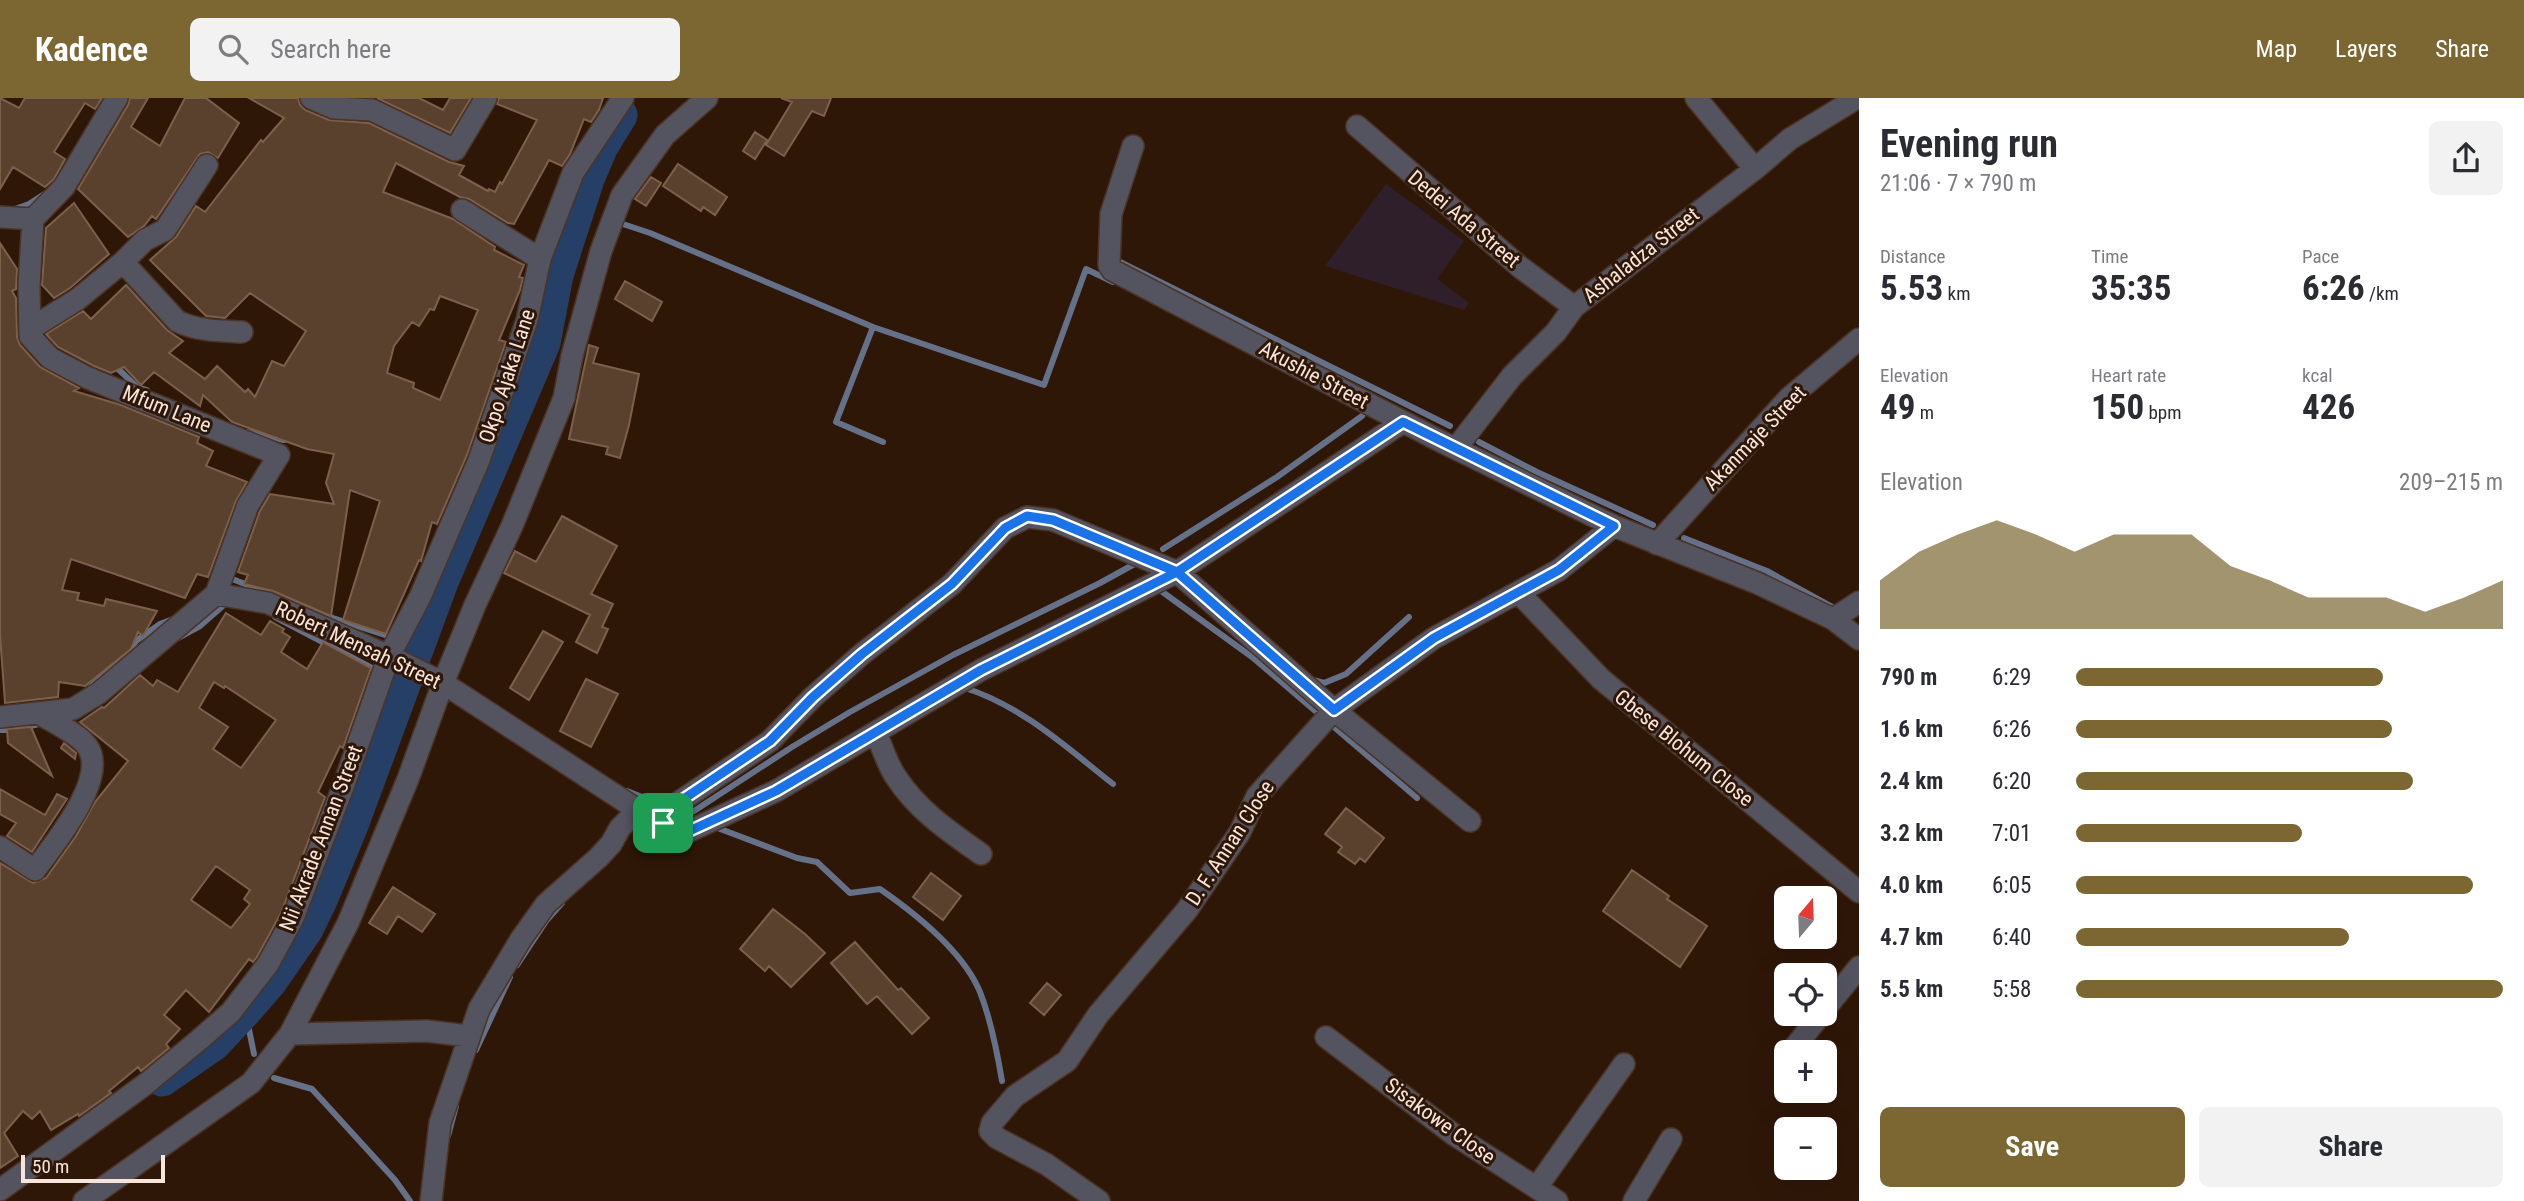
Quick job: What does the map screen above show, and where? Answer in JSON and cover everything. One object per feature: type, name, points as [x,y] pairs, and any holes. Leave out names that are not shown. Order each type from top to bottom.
[{"type":"street","points":[[30,329],[29,285],[33,219],[64,187],[117,98]]},
{"type":"street","points":[[311,98],[334,108],[372,110],[455,150],[486,98]]},
{"type":"street","name":"Okpo Ajaka Lane","points":[[389,656],[420,597],[479,460],[527,320],[540,259],[573,173],[624,98]]},
{"type":"street","points":[[84,1201],[251,1083],[290,1034],[348,923],[408,779],[475,605],[512,526],[564,398],[572,356],[601,251],[622,195],[665,135],[707,98]]},
{"type":"street","points":[[1696,98],[1755,169]]},
{"type":"street","name":"Ashaladza Street","points":[[1457,447],[1512,376],[1556,332],[1574,307],[1755,169],[1790,139],[1857,98]]},
{"type":"street","name":"Dedei Ada Street","points":[[1357,126],[1520,267],[1574,307]]},
{"type":"street","name":"Akushie Street","points":[[1133,146],[1111,214],[1109,265],[1112,270],[1403,422],[1614,526],[1756,583],[1833,619],[1859,639]]},
{"type":"street","points":[[30,329],[78,299],[145,240],[165,230],[207,165]]},
{"type":"street","points":[[462,209],[540,259]]},
{"type":"street","points":[[0,217],[33,219]]},
{"type":"street","points":[[123,262],[177,321],[196,328],[242,332]]},
{"type":"street","name":"Mfum Lane","points":[[30,329],[30,336],[50,358],[88,378],[279,455],[248,505],[216,594]]},
{"type":"street","name":"Akanmaje Street","points":[[1657,544],[1789,398],[1859,339]]},
{"type":"street","name":"Robert Mensah Street","points":[[216,594],[268,603],[389,656],[443,683],[638,810],[663,823],[674,833],[685,833],[776,791],[981,670],[1177,572],[1403,422]]},
{"type":"street","points":[[663,823],[679,802],[770,741],[813,697],[862,654],[952,584],[1005,528],[1027,516],[1053,520],[1177,572],[1334,710],[1470,821]]},
{"type":"street","name":"D. F. Annan Close","points":[[1099,1201],[1046,1164],[997,1138],[990,1131],[992,1123],[1015,1096],[1066,1060],[1098,1015],[1187,909],[1240,832],[1257,796],[1334,710],[1434,638],[1559,570],[1614,526]]},
{"type":"street","name":"Gbese Blohum Close","points":[[1520,593],[1601,679],[1859,892]]},
{"type":"street","points":[[0,717],[73,709],[99,693],[216,594]]},
{"type":"street","points":[[1833,619],[1859,602]]},
{"type":"street","name":"Nii Akrade Annan Street","points":[[0,1190],[147,1083],[178,1057],[231,1012],[268,964],[293,918],[389,656]]},
{"type":"street","points":[[0,847],[35,870],[81,804],[89,780],[92,762],[88,746],[38,713]]},
{"type":"street","points":[[876,732],[895,776],[918,805],[981,854]]},
{"type":"street","points":[[431,1201],[440,1123],[479,1009],[501,970],[546,904],[598,858],[611,844],[620,828],[638,810]]},
{"type":"street","points":[[1837,994],[1859,967]]},
{"type":"street","points":[[1800,1040],[1812,1026]]},
{"type":"street","points":[[290,1034],[427,1031],[468,1035]]},
{"type":"street","name":"Sisakowe Close","points":[[1325,1037],[1453,1134],[1557,1201]]},
{"type":"street","points":[[1537,1188],[1624,1064]]},
{"type":"street","points":[[1634,1201],[1671,1139]]},
{"type":"shaded area","points":[[1386,184],[1464,241],[1437,279],[1469,303],[1464,310],[1325,266]]},
{"type":"building","points":[[0,98],[19,108],[25,98],[102,98],[95,109],[85,103],[54,152],[65,159],[54,179],[45,187],[13,167],[0,189]]},
{"type":"building","points":[[130,98],[148,98],[131,127],[160,146],[185,98],[206,98],[239,123],[218,158],[208,152],[200,154],[156,219],[152,216],[144,226],[128,237],[78,189]]},
{"type":"building","points":[[249,98],[298,98],[305,110],[329,120],[369,123],[449,162],[464,166],[459,175],[495,192],[537,120],[497,104],[499,98],[603,98],[591,122],[584,119],[570,154],[562,166],[549,160],[514,224],[396,163],[383,192],[453,219],[495,247],[494,250],[524,265],[519,277],[523,278],[520,290],[499,340],[506,342],[467,455],[437,524],[432,522],[421,561],[419,560],[386,634],[343,620],[380,501],[350,490],[331,616],[273,591],[244,584],[248,575],[238,572],[260,511],[270,494],[334,504],[326,483],[334,454],[307,449],[232,422],[203,395],[200,406],[154,372],[141,385],[124,367],[111,373],[94,366],[58,347],[46,334],[83,311],[91,319],[126,285],[167,330],[183,341],[169,353],[205,379],[217,366],[245,392],[248,389],[255,397],[272,361],[284,366],[306,331],[250,293],[225,318],[206,316],[150,260],[176,237],[196,206],[205,212],[261,140],[263,142],[284,118]],"holes":[[[440,296],[478,310],[440,400],[413,388],[414,383],[387,373],[394,346],[412,322],[419,326],[430,309],[434,310]]]},
{"type":"building","points":[[377,98],[419,98],[443,110],[450,98],[471,98],[450,133]]},
{"type":"building","points":[[781,98],[831,98],[824,116],[812,111],[784,156],[766,145],[792,102]]},
{"type":"building","points":[[755,132],[767,140],[755,159],[743,151]]},
{"type":"building","points":[[678,164],[727,197],[715,215],[703,207],[701,211],[663,186]]},
{"type":"building","points":[[651,177],[661,183],[646,206],[635,199]]},
{"type":"building","points":[[74,203],[109,254],[70,288],[54,298],[42,285],[46,228]]},
{"type":"building","points":[[0,243],[17,269],[16,289],[12,291],[16,298],[17,337],[20,345],[40,367],[79,388],[74,391],[121,405],[199,437],[197,443],[213,451],[206,466],[247,482],[236,501],[208,577],[197,574],[185,598],[71,559],[62,590],[79,593],[77,600],[104,606],[106,599],[157,611],[143,636],[138,632],[131,649],[85,686],[59,682],[58,697],[5,703],[0,635]]},
{"type":"building","points":[[625,281],[662,302],[652,321],[615,299]]},
{"type":"building","points":[[589,345],[598,348],[593,363],[639,374],[620,458],[606,454],[608,447],[569,439]]},
{"type":"building","points":[[562,516],[617,546],[591,594],[613,604],[602,627],[608,629],[597,653],[576,642],[590,615],[504,573],[515,551],[536,562]]},
{"type":"building","points":[[226,613],[261,635],[270,621],[284,629],[282,632],[290,637],[281,652],[307,669],[323,642],[371,668],[343,748],[340,746],[318,792],[325,797],[281,913],[257,957],[253,962],[249,959],[209,1012],[186,990],[164,1015],[180,1029],[166,1044],[169,1048],[141,1071],[138,1067],[109,1091],[111,1093],[79,1116],[78,1114],[51,1130],[40,1111],[32,1119],[23,1111],[4,1133],[18,1156],[0,1168],[0,863],[33,883],[46,878],[76,836],[95,802],[128,761],[80,722],[104,708],[140,675],[153,686],[157,680],[178,692]],"holes":[[[214,682],[224,688],[225,686],[276,720],[241,768],[213,749],[228,727],[199,708]],[[216,866],[250,890],[244,899],[250,904],[231,928],[191,900]]]},
{"type":"building","points":[[543,631],[563,642],[529,700],[510,688]]},
{"type":"building","points":[[586,679],[618,694],[591,747],[560,731]]},
{"type":"building","points":[[31,727],[52,776],[8,743],[7,729]]},
{"type":"building","points":[[64,743],[76,753],[75,759],[61,748]]},
{"type":"building","points":[[0,789],[45,815],[57,794],[67,799],[32,852],[7,836],[16,823],[0,814]]},
{"type":"building","points":[[1346,808],[1384,838],[1365,862],[1360,858],[1355,864],[1338,852],[1342,847],[1325,834]]},
{"type":"building","points":[[1632,870],[1669,896],[1667,899],[1707,926],[1680,967],[1603,911]]},
{"type":"building","points":[[931,873],[961,896],[943,920],[913,897]]},
{"type":"building","points":[[393,887],[435,914],[422,932],[398,916],[387,934],[369,923]]},
{"type":"building","points":[[773,909],[825,953],[791,987],[769,966],[765,971],[740,949]]},
{"type":"building","points":[[855,942],[898,990],[901,988],[929,1018],[912,1034],[877,996],[867,1004],[831,963]]},
{"type":"building","points":[[1047,983],[1061,995],[1044,1015],[1030,1003]]},
{"type":"waterway","points":[[162,1079],[214,1043],[245,1010],[270,981],[306,929],[320,900],[351,825],[441,582],[543,343],[556,275],[587,179],[601,146],[620,115]]},
{"type":"waterway","points":[[15,209],[46,193]]},
{"type":"waterway","points":[[623,224],[873,327],[836,422],[883,442]]},
{"type":"waterway","points":[[1118,261],[1450,426]]},
{"type":"waterway","points":[[873,327],[1044,385],[1086,269],[1113,282]]},
{"type":"waterway","points":[[114,365],[137,387],[147,390]]},
{"type":"waterway","points":[[1163,549],[1277,477],[1362,416]]},
{"type":"waterway","points":[[247,432],[284,440]]},
{"type":"waterway","points":[[1479,442],[1537,472],[1653,525]]},
{"type":"waterway","points":[[1684,538],[1767,571],[1834,608]]},
{"type":"waterway","points":[[627,791],[686,814],[694,811],[850,712],[953,655],[1140,561]]},
{"type":"waterway","points":[[227,577],[333,618],[394,638]]},
{"type":"waterway","points":[[1157,588],[1252,657],[1417,798]]},
{"type":"waterway","points":[[178,638],[200,626],[225,604],[230,603]]},
{"type":"waterway","points":[[275,617],[389,677],[405,668]]},
{"type":"waterway","points":[[412,628],[427,617]]},
{"type":"waterway","points":[[1313,680],[1324,683],[1346,674],[1409,617]]},
{"type":"waterway","points":[[86,691],[130,651],[136,641],[160,624],[173,619]]},
{"type":"waterway","points":[[962,687],[1004,705],[1042,728],[1113,784]]},
{"type":"waterway","points":[[0,730],[43,723]]},
{"type":"waterway","points":[[630,825],[652,838],[678,842]]},
{"type":"waterway","points":[[715,827],[797,858],[817,862],[850,893],[880,889],[937,934],[962,962],[980,992],[1002,1081]]},
{"type":"waterway","points":[[517,965],[546,921],[562,903]]},
{"type":"waterway","points":[[476,1050],[510,977]]},
{"type":"waterway","points":[[245,1010],[254,1054]]},
{"type":"waterway","points":[[274,1078],[312,1089],[395,1180],[410,1201]]},
{"type":"waterway","points":[[448,1136],[456,1106]]},
{"type":"route","points":[[663,823],[674,833],[685,833],[776,791],[981,670],[1177,572],[1334,710],[1434,638],[1559,570],[1614,526],[1403,422],[1177,572],[1053,520],[1027,516],[1005,528],[952,584],[862,654],[813,697],[770,741],[679,802],[663,823]]}]
